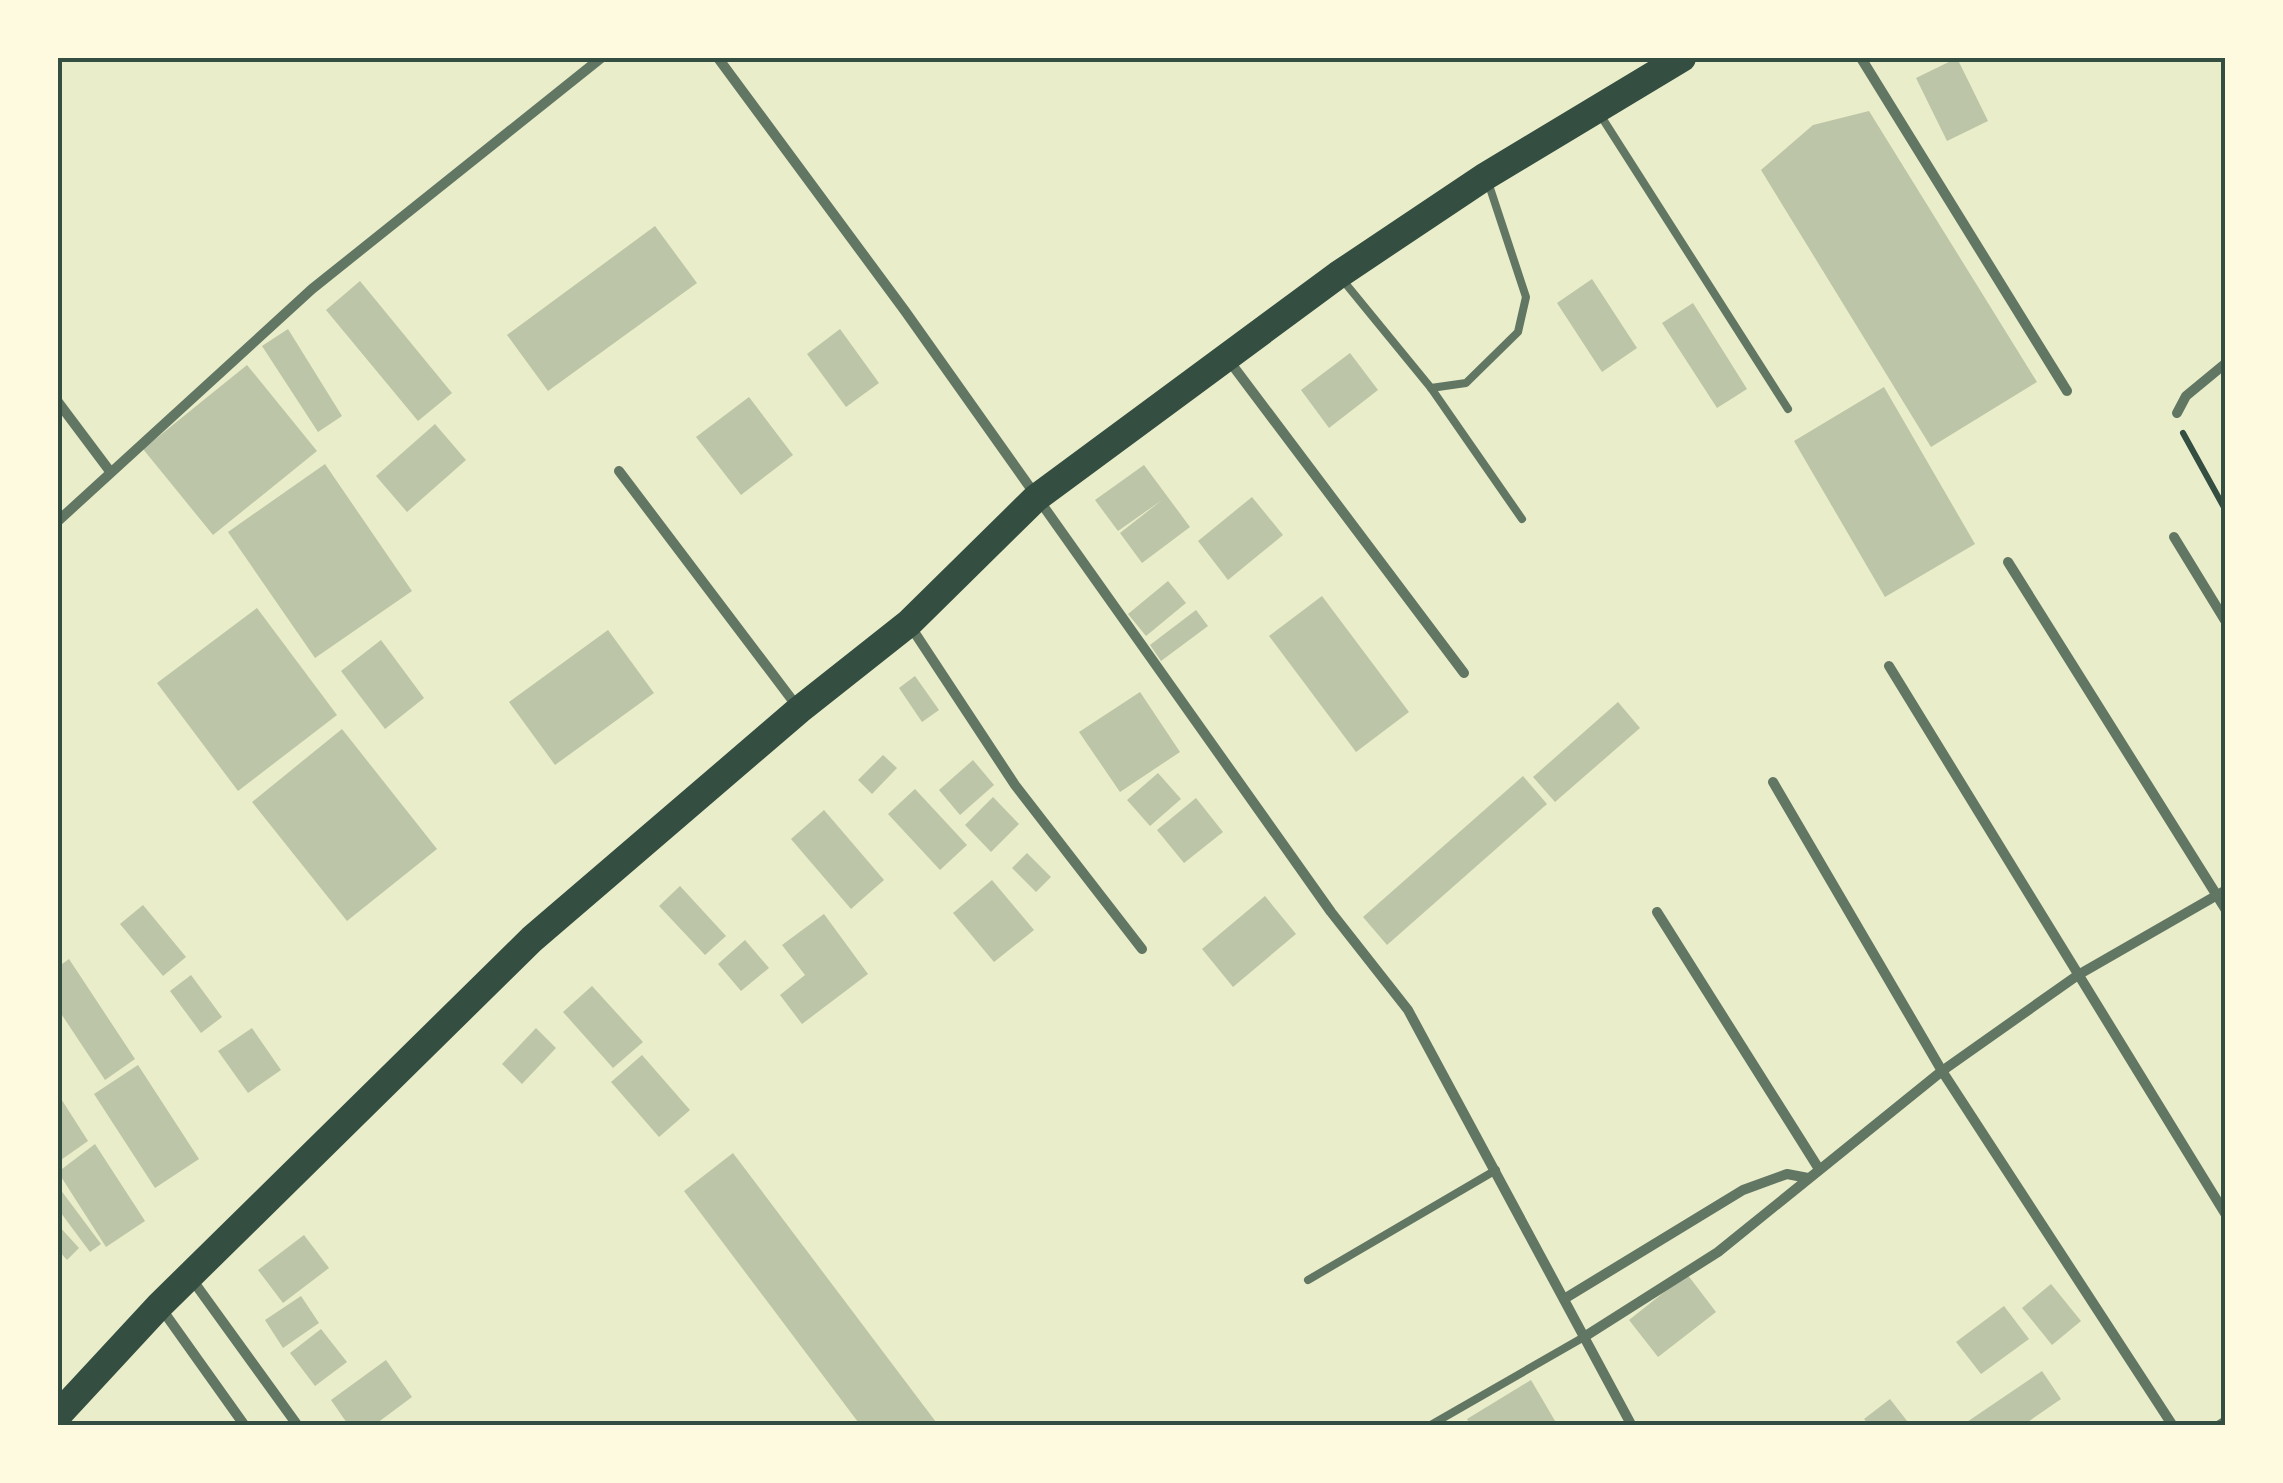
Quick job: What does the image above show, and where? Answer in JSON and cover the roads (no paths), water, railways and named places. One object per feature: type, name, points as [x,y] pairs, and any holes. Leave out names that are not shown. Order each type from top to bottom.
[{"type":"highway","points":[[58,1414],[160,1306],[532,939],[799,710],[909,623],[1036,498],[1338,275],[1486,176],[1682,58]]},
{"type":"street","points":[[58,520],[312,289],[601,58]]},
{"type":"street","points":[[718,58],[1331,912],[1408,1010],[1632,1426]]},
{"type":"street","points":[[1861,58],[2067,391]]},
{"type":"street","points":[[1226,356],[1464,672]]},
{"type":"street","points":[[2177,413],[2186,396],[2226,363]]},
{"type":"street","points":[[58,402],[109,470]]},
{"type":"street","points":[[620,470],[799,710]]},
{"type":"street","points":[[2174,537],[2226,622]]},
{"type":"street","points":[[2008,562],[2221,893],[2226,910]]},
{"type":"street","points":[[909,623],[1015,784],[1142,949]]},
{"type":"street","points":[[1889,666],[2226,1216]]},
{"type":"street","points":[[1773,782],[1942,1071],[2173,1426]]},
{"type":"street","points":[[1584,1337],[1718,1252],[1942,1071],[2078,975],[2221,893]]},
{"type":"street","points":[[1657,912],[1819,1169]]},
{"type":"street","points":[[1564,1299],[1743,1190],[1787,1174],[1808,1178]]},
{"type":"street","points":[[190,1277],[298,1426]]},
{"type":"street","points":[[160,1306],[245,1426]]},
{"type":"street","points":[[2218,1426],[2226,1421]]},
{"type":"lane","points":[[1596,109],[1788,409]]},
{"type":"lane","points":[[1431,388],[1466,383],[1518,332],[1526,297],[1486,176]]},
{"type":"lane","points":[[1338,275],[1431,388],[1522,519]]},
{"type":"lane","points":[[1308,1280],[1496,1170]]},
{"type":"lane","points":[[1430,1426],[1584,1337]]}]
